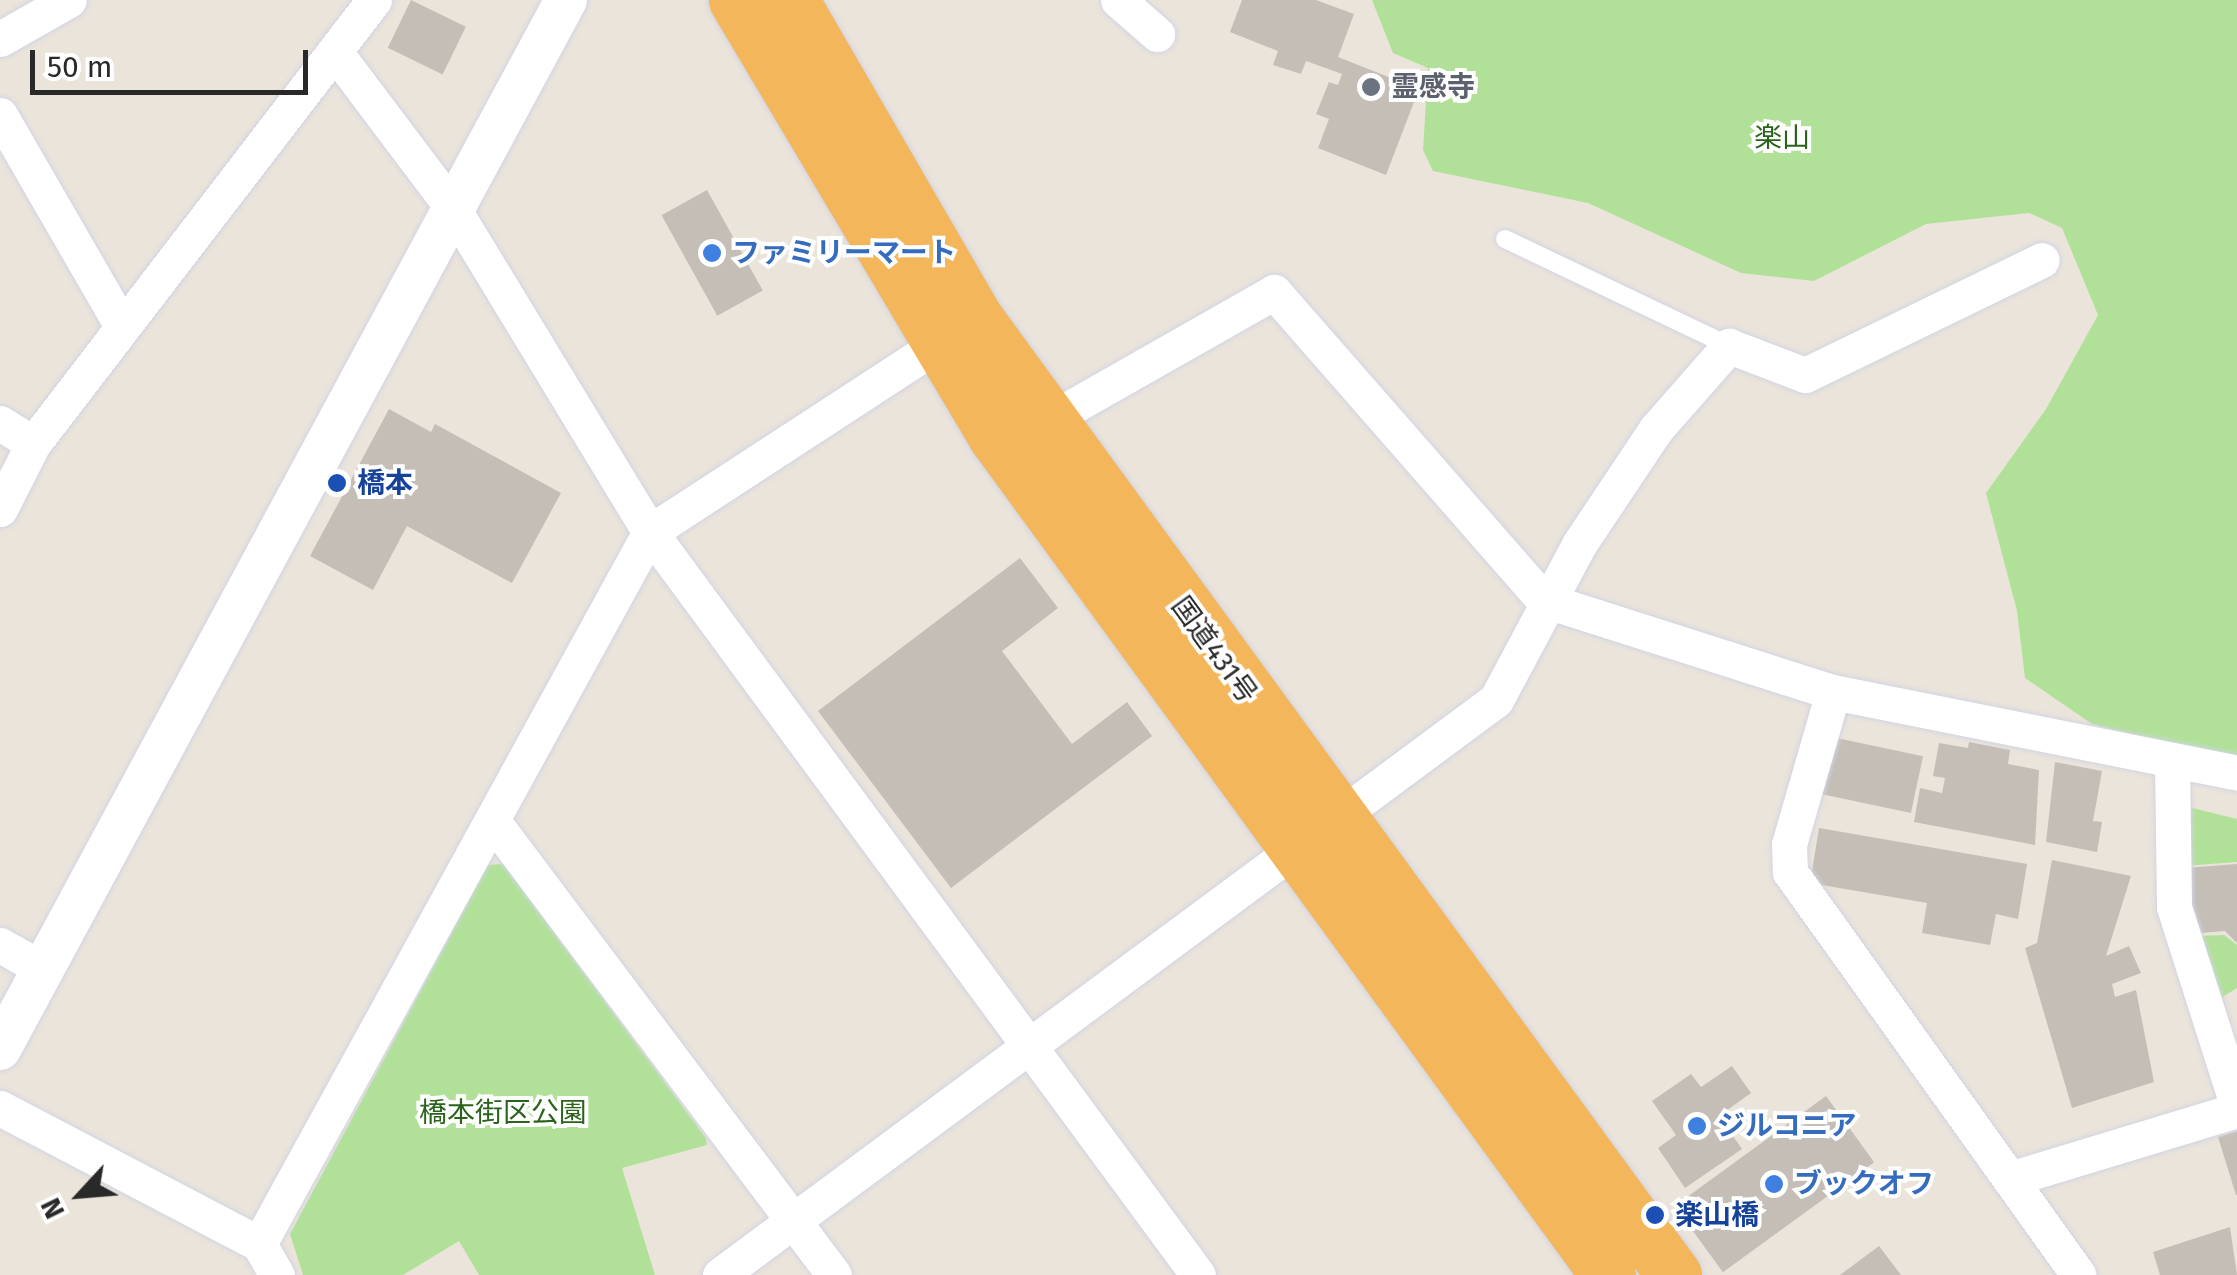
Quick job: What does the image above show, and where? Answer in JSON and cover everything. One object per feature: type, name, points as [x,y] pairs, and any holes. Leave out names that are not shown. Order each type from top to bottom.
[{"type":"highway","name":"国道431号","points":[[736,0],[935,346],[1316,832],[1674,1275]]},
{"type":"highway","name":"国道431号","points":[[791,0],[925,235],[1608,1275]]},
{"type":"street","points":[[0,38],[69,0]]},
{"type":"street","points":[[0,508],[33,444],[374,0]]},
{"type":"street","points":[[0,1049],[566,0]]},
{"type":"street","points":[[1118,0],[1157,34]]},
{"type":"street","points":[[335,52],[454,210],[650,532],[1198,1275]]},
{"type":"street","points":[[0,115],[122,326]]},
{"type":"street","points":[[720,1275],[1496,700],[1544,600],[1656,429],[1728,346],[1805,375],[2042,260]]},
{"type":"street","points":[[1047,421],[1274,292],[1544,600],[1833,692],[2237,773]]},
{"type":"street","points":[[258,1244],[495,824],[650,532],[935,346]]},
{"type":"street","points":[[0,423],[33,444]]},
{"type":"street","points":[[1833,692],[1789,844],[1790,872],[2078,1275]]},
{"type":"street","points":[[2010,1179],[2237,1107],[2174,908],[2172,761]]},
{"type":"street","points":[[495,824],[834,1275]]},
{"type":"street","points":[[0,945],[43,969]]},
{"type":"street","points":[[0,1108],[258,1244],[276,1275]]},
{"type":"lane","points":[[1505,239],[1728,346]]},
{"type":"green space","name":"楽山","points":[[1372,0],[2237,0],[2237,760],[2092,724],[2025,678],[2017,611],[1986,493],[2046,409],[2098,315],[2062,228],[2029,213],[1926,224],[1814,281],[1741,273],[1588,203],[1433,171],[1423,150],[1428,68],[1393,53]]},
{"type":"green space","points":[[2184,806],[2237,819],[2237,862],[2184,866]]},
{"type":"green space","name":"橋本街区公園","points":[[503,864],[706,1138],[707,1145],[622,1168],[655,1275],[479,1275],[459,1241],[403,1275],[303,1275],[290,1234],[488,865]]},
{"type":"green space","points":[[2224,935],[2237,945],[2237,988],[2216,1001],[2197,936]]},
{"type":"building","points":[[411,0],[466,27],[443,74],[388,48]]},
{"type":"building","name":"霊感寺","points":[[1242,0],[1316,0],[1354,14],[1338,57],[1419,89],[1386,175],[1318,148],[1329,119],[1316,114],[1329,82],[1338,85],[1342,74],[1306,61],[1301,74],[1273,65],[1278,51],[1230,32]]},
{"type":"building","name":"ファミリーマート","points":[[707,190],[763,291],[717,316],[662,215]]},
{"type":"building","points":[[389,409],[431,432],[435,424],[561,493],[512,583],[407,526],[373,590],[310,556]]},
{"type":"building","points":[[1020,558],[1058,608],[1002,651],[1072,744],[1127,702],[1152,736],[951,888],[818,711]]},
{"type":"building","points":[[1832,737],[1923,756],[1911,813],[1820,794]]},
{"type":"building","points":[[1969,742],[2010,750],[2008,764],[2039,770],[2035,845],[1914,822],[1920,788],[1942,793],[1945,778],[1933,776],[1939,743],[1968,748]]},
{"type":"building","points":[[2055,762],[2102,771],[2093,821],[2102,822],[2097,852],[2046,842]]},
{"type":"building","points":[[1819,828],[2027,864],[2018,919],[1996,914],[1990,945],[1922,933],[1927,903],[1810,883]]},
{"type":"building","points":[[2052,860],[2131,876],[2106,956],[2129,946],[2141,973],[2112,984],[2115,997],[2136,990],[2154,1082],[2072,1108],[2025,948],[2037,943]]},
{"type":"building","points":[[2237,864],[2237,943],[2225,931],[2189,934],[2184,868]]},
{"type":"building","name":"ジルコニア","points":[[1732,1066],[1751,1093],[1719,1116],[1742,1149],[1685,1188],[1658,1148],[1676,1135],[1652,1101],[1691,1074],[1701,1087]]},
{"type":"building","name":"ブックオフ","points":[[1826,1096],[1874,1162],[1723,1272],[1675,1206]]},
{"type":"building","points":[[2237,1131],[2237,1195],[2236,1195],[2218,1137]]},
{"type":"building","points":[[2230,1227],[2237,1275],[2160,1275],[2153,1252]]},
{"type":"building","points":[[1879,1246],[1901,1275],[1840,1275]]},
{"type":"place","name":"霊感寺","points":[[1371,87]]},
{"type":"place","name":"ファミリーマート","points":[[712,253]]},
{"type":"place","name":"橋本","points":[[337,483]]},
{"type":"place","name":"ジルコニア","points":[[1697,1126]]},
{"type":"place","name":"ブックオフ","points":[[1774,1184]]},
{"type":"place","name":"楽山橋","points":[[1655,1215]]}]
